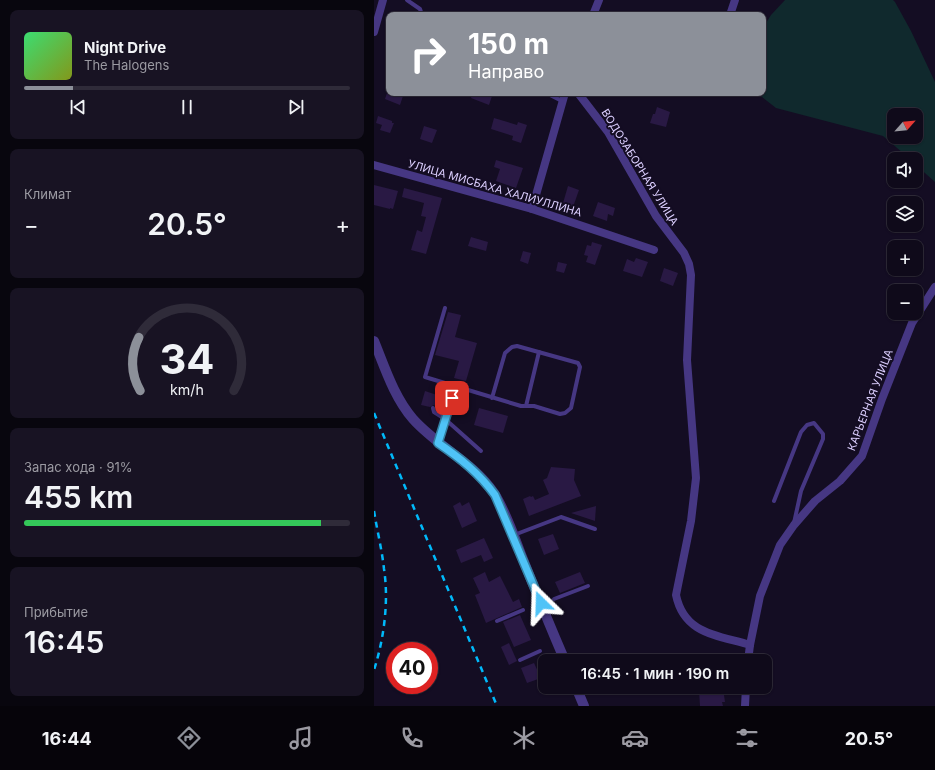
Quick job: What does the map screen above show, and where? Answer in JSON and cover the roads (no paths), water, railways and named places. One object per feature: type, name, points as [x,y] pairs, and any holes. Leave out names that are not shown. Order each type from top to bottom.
[{"type":"street","points":[[374,32],[383,0]]},
{"type":"street","points":[[594,12],[598,0]]},
{"type":"street","points":[[731,12],[735,0]]},
{"type":"street","name":"ВОДОЗАБОРНАЯ УЛИЦА","points":[[580,96],[608,132],[656,216],[684,253],[689,264],[691,275],[687,360],[696,478],[691,521],[676,595],[681,609],[690,623],[699,629],[750,645]]},
{"type":"street","points":[[532,209],[563,97]]},
{"type":"street","name":"УЛИЦА МИСБАХА ХАЛИУЛЛИНА","points":[[374,165],[532,209],[654,250]]},
{"type":"street","name":"КАРЬЕРНАЯ УЛИЦА","points":[[749,654],[760,596],[780,545],[794,525],[815,501],[840,481],[862,456],[882,399],[912,323],[935,287]]},
{"type":"street","points":[[374,341],[400,401],[413,419],[438,443],[467,464],[486,482],[495,495],[513,535],[561,654]]},
{"type":"street","points":[[579,694],[584,706]]},
{"type":"street","points":[[745,706],[746,694]]},
{"type":"lane","points":[[407,0],[420,9],[421,12]]},
{"type":"lane","points":[[444,308],[425,377],[492,398],[526,406],[534,406],[560,414],[565,413],[570,408],[580,367],[578,363],[517,346],[512,346],[505,353],[492,398]]},
{"type":"lane","points":[[526,406],[539,352]]},
{"type":"lane","points":[[438,443],[455,387]]},
{"type":"lane","points":[[433,408],[434,412],[445,419],[481,451]]},
{"type":"lane","points":[[774,501],[801,432],[807,425],[814,423],[823,434],[823,439],[801,491],[794,525]]},
{"type":"lane","points":[[513,535],[561,517],[595,529]]},
{"type":"lane","points":[[554,599],[588,586]]},
{"type":"lane","points":[[498,621],[523,610]]},
{"type":"lane","points":[[520,660],[540,651]]},
{"type":"railway","points":[[374,413],[497,706]]},
{"type":"railway","points":[[374,511],[383,562],[386,594],[383,633],[374,670]]}]
